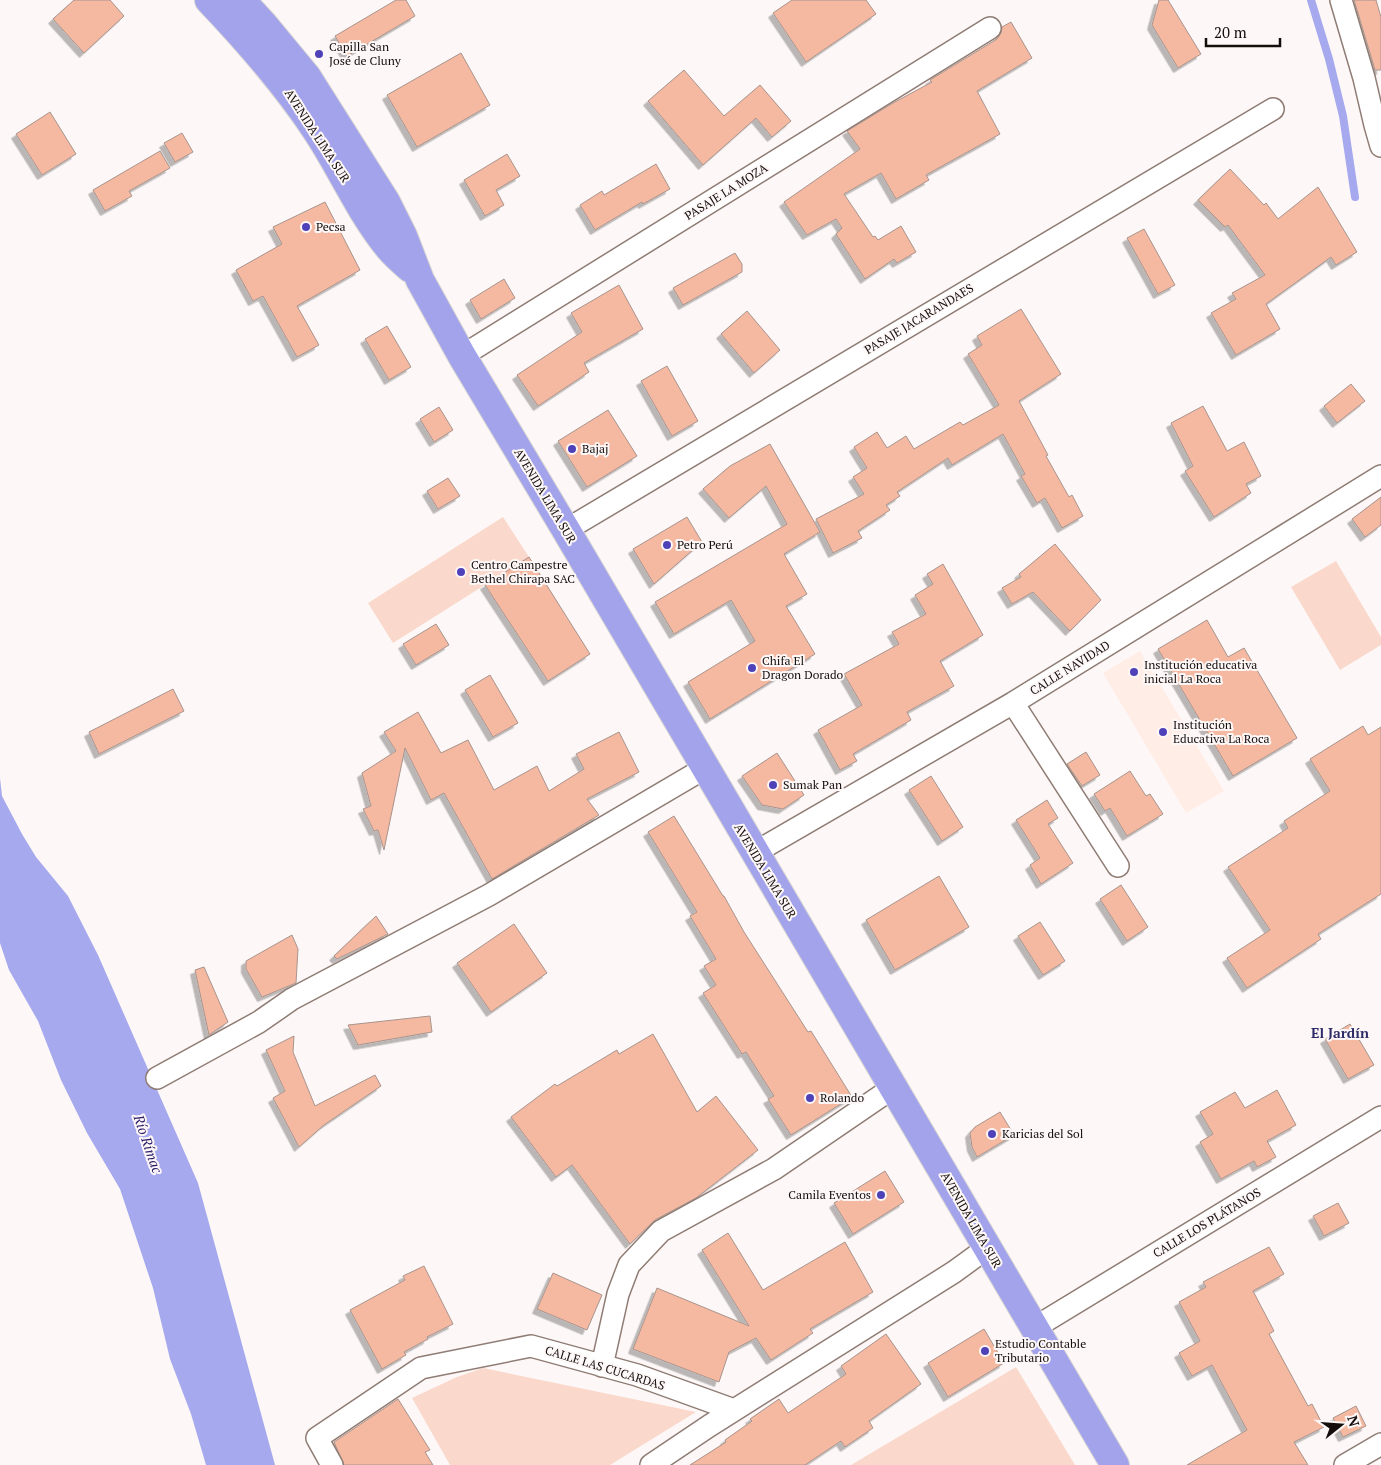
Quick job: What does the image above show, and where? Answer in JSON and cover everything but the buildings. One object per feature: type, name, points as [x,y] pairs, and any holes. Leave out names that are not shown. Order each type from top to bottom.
[{"type":"highway","name":"AVENIDA LIMA SUR","points":[[209,0],[291,94],[317,131],[368,218],[391,250],[418,276]]},
{"type":"highway","name":"AVENIDA LIMA SUR","points":[[241,0],[307,77],[386,202],[403,236],[418,276],[462,356],[1115,1465]]},
{"type":"street","points":[[1341,0],[1364,78],[1374,125],[1381,146]]},
{"type":"street","name":"PASAJE LA MOZA","points":[[462,356],[990,28]]},
{"type":"street","name":"PASAJE JACARANDAES","points":[[566,530],[1273,109]]},
{"type":"street","name":"CALLE NAVIDAD","points":[[754,853],[1013,703],[1381,476]]},
{"type":"street","points":[[1013,703],[1118,866]]},
{"type":"street","points":[[157,1078],[259,1022],[292,999],[489,895],[705,768]]},
{"type":"street","points":[[602,1366],[618,1294],[629,1265],[661,1231],[774,1169],[894,1087]]},
{"type":"street","name":"CALLE LOS PLÁTANOS","points":[[1034,1328],[1381,1117]]},
{"type":"street","points":[[651,1465],[734,1410],[954,1272],[987,1248]]},
{"type":"street","name":"CALLE LAS CUCARDAS","points":[[332,1465],[317,1438],[421,1368],[531,1346],[637,1375],[734,1410]]},
{"type":"street","points":[[1346,1465],[1381,1444]]},
{"type":"shaded area","name":"Centro Campestre Bethel Chirapa SAC","points":[[503,517],[529,557],[393,643],[368,603]]},
{"type":"shaded area","points":[[1336,561],[1381,637],[1381,645],[1340,670],[1291,587]]},
{"type":"shaded area","name":"Institución Educativa La Roca","points":[[1140,651],[1224,791],[1186,813],[1103,673]]},
{"type":"shaded area","points":[[1016,1367],[1075,1465],[851,1465]]},
{"type":"shaded area","points":[[483,1368],[696,1412],[610,1465],[450,1465],[412,1398],[457,1377]]},
{"type":"water","name":"Río Rímac","points":[[0,778],[2,796],[22,834],[36,857],[68,896],[98,955],[198,1183],[275,1465],[206,1465],[191,1414],[170,1359],[153,1288],[120,1189],[87,1133],[61,1080],[38,1021],[9,970],[0,943]]},
{"type":"waterway","points":[[1311,0],[1329,59],[1343,116],[1355,197]]},
{"type":"place","name":"Capilla San José de Cluny","points":[[319,54]]},
{"type":"place","name":"Pecsa","points":[[306,227]]},
{"type":"place","name":"Bajaj","points":[[572,449]]},
{"type":"place","name":"Petro Perú","points":[[667,545]]},
{"type":"place","name":"Centro Campestre Bethel Chirapa SAC","points":[[461,572]]},
{"type":"place","name":"Chifa El Dragon Dorado","points":[[752,668]]},
{"type":"place","name":"Institución educativa inicial La Roca","points":[[1134,672]]},
{"type":"place","name":"Institución Educativa La Roca","points":[[1163,732]]},
{"type":"place","name":"Sumak Pan","points":[[773,785]]},
{"type":"place","name":"Rolando","points":[[810,1098]]},
{"type":"place","name":"Karicias del Sol","points":[[992,1134]]},
{"type":"place","name":"Camila Eventos","points":[[881,1195]]},
{"type":"place","name":"Estudio Contable Tributario","points":[[985,1351]]},
{"type":"district","name":"El Jardín","points":[[1340,1033]]}]
